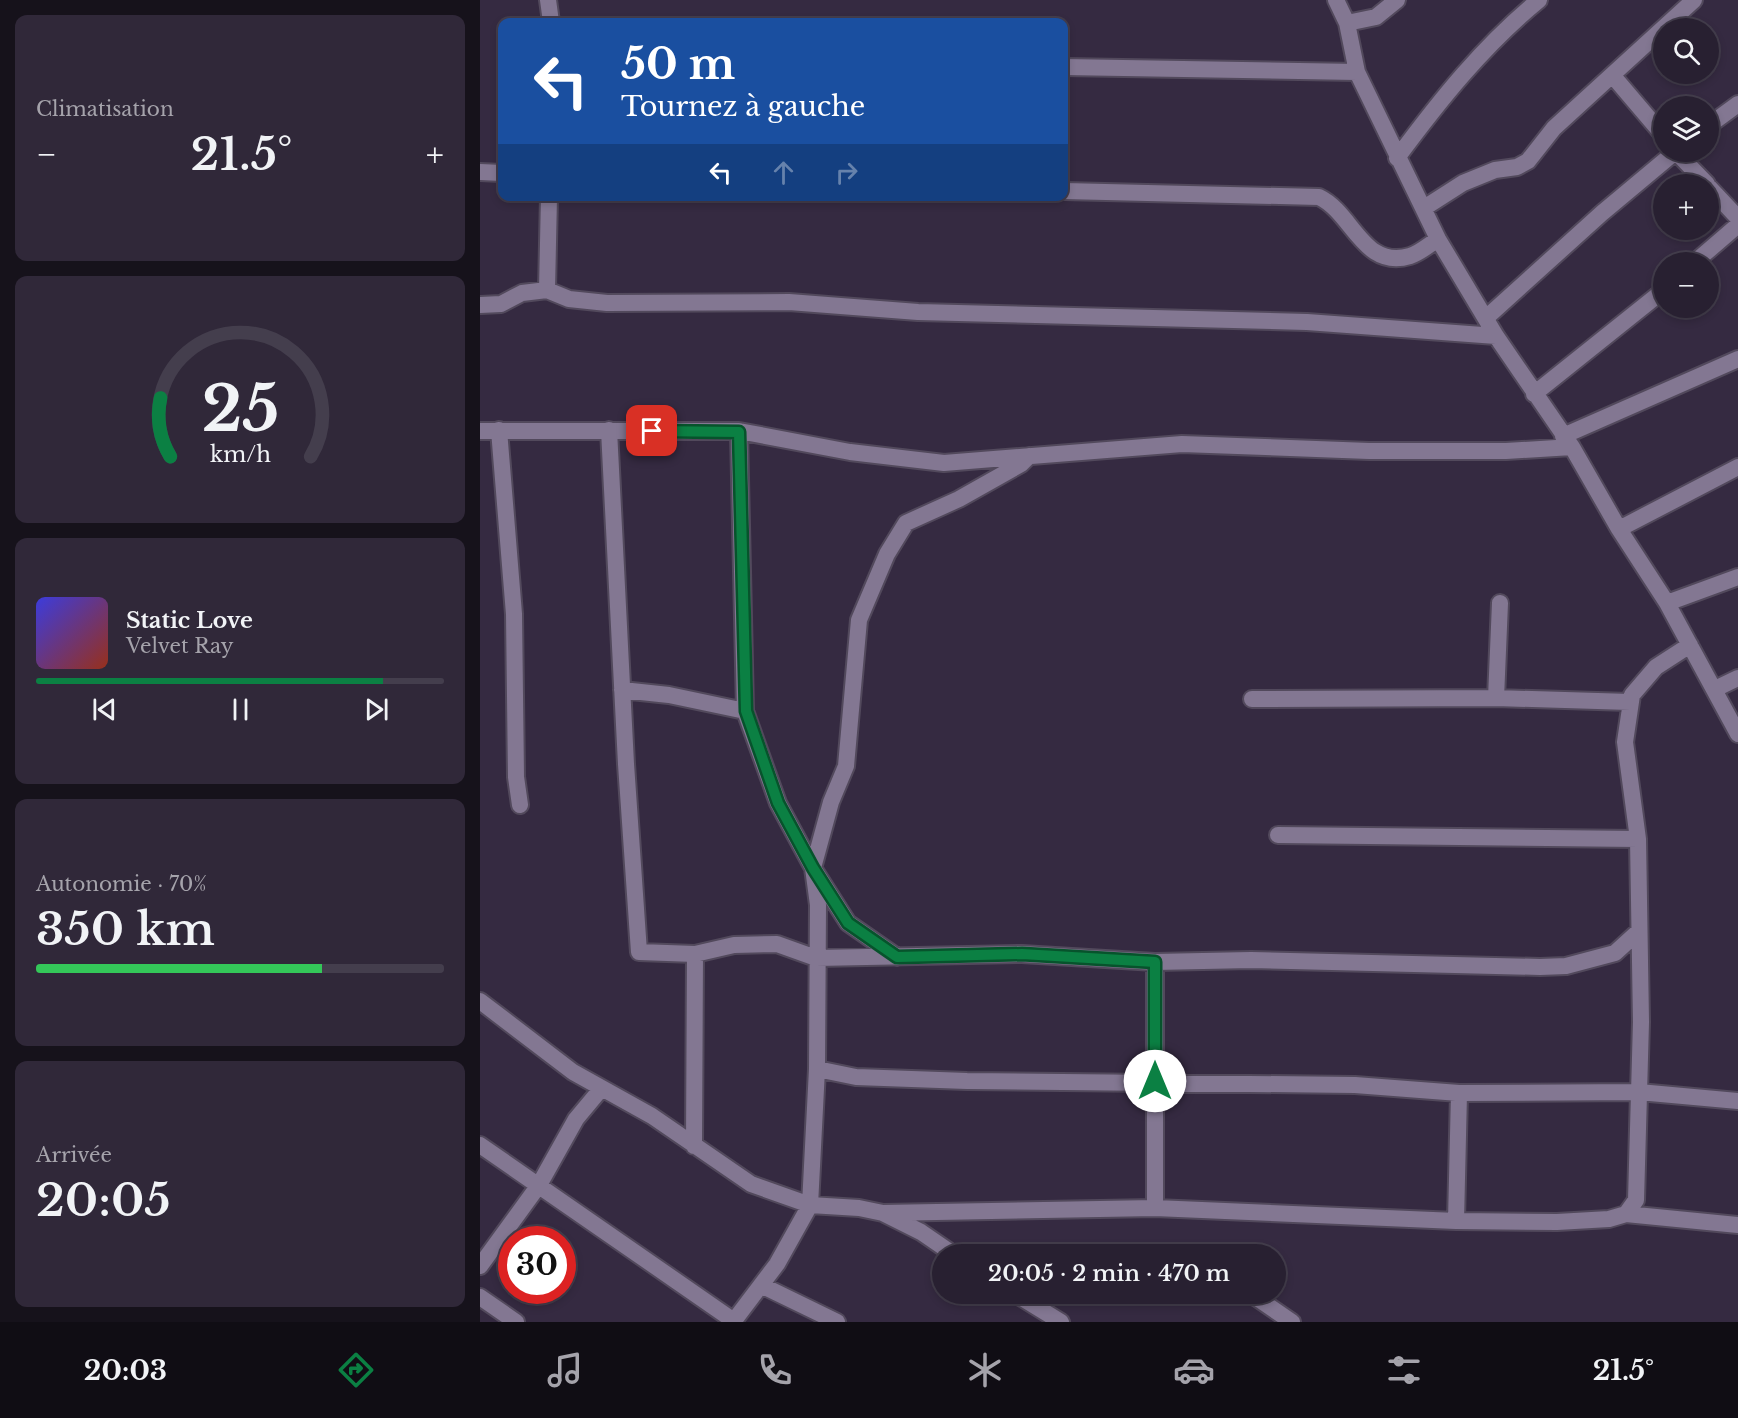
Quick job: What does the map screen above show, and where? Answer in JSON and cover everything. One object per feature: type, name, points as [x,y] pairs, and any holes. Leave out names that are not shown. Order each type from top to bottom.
[{"type":"street","points":[[548,0],[550,18]]},
{"type":"street","points":[[1336,0],[1347,23],[1357,72],[1438,239],[1487,317],[1496,336],[1568,442],[1619,529],[1667,603],[1738,734]]},
{"type":"street","points":[[1347,23],[1376,17],[1397,0]]},
{"type":"street","points":[[1397,158],[1444,95],[1471,64],[1512,22],[1539,0]]},
{"type":"street","points":[[1424,208],[1463,183],[1495,170],[1518,167],[1528,161],[1554,128],[1694,0]]},
{"type":"street","points":[[1068,67],[1357,72]]},
{"type":"street","points":[[1612,76],[1653,123]]},
{"type":"street","points":[[1719,118],[1738,104]]},
{"type":"street","points":[[1487,317],[1610,206],[1664,162]]},
{"type":"street","points":[[1686,162],[1697,174]]},
{"type":"street","points":[[480,172],[498,173]]},
{"type":"street","points":[[1068,191],[1319,197],[1332,203],[1365,246],[1385,257],[1410,256],[1438,239]]},
{"type":"street","points":[[1719,197],[1738,218]]},
{"type":"street","points":[[547,290],[549,201]]},
{"type":"street","points":[[1707,252],[1738,225]]},
{"type":"street","points":[[480,306],[501,304],[522,293],[547,290],[569,298],[607,303],[789,302],[918,312],[1307,322],[1496,336]]},
{"type":"street","points":[[1534,394],[1653,299]]},
{"type":"street","points":[[480,430],[739,432],[850,452],[944,463],[1182,444],[1368,451],[1506,451],[1568,442],[1738,359]]},
{"type":"street","points":[[499,430],[514,614],[516,777],[520,805]]},
{"type":"street","points":[[609,430],[622,690],[639,952],[695,954],[734,945],[777,944],[816,958],[1022,954],[1155,962],[1251,960],[1540,967],[1566,966],[1615,953],[1638,932]]},
{"type":"street","points":[[739,432],[746,711],[778,803],[813,868],[848,923],[897,957]]},
{"type":"street","points":[[480,1145],[733,1321],[777,1264],[810,1205],[817,1069],[818,905],[813,868],[831,802],[846,766],[859,620],[887,554],[906,523],[959,499],[1021,464],[1029,456]]},
{"type":"street","points":[[1619,529],[1738,467]]},
{"type":"street","points":[[1667,603],[1738,577]]},
{"type":"street","points":[[1496,698],[1500,603]]},
{"type":"street","points":[[1626,1214],[1636,1200],[1641,1022],[1638,839],[1625,742],[1632,695],[1656,667],[1690,645]]},
{"type":"street","points":[[1715,689],[1738,678]]},
{"type":"street","points":[[622,690],[669,695],[746,711]]},
{"type":"street","points":[[1252,699],[1496,698],[1630,702]]},
{"type":"street","points":[[1278,835],[1638,839]]},
{"type":"street","points":[[1615,953],[1639,962]]},
{"type":"street","points":[[694,1146],[695,954]]},
{"type":"street","points":[[1155,962],[1155,1208]]},
{"type":"street","points":[[480,1001],[573,1072],[637,1107],[751,1184],[810,1205],[859,1208],[883,1213],[1155,1208],[1456,1221],[1557,1222],[1609,1219],[1626,1214],[1738,1225]]},
{"type":"street","points":[[817,1069],[856,1077],[979,1082],[1155,1081],[1280,1086],[1355,1085],[1459,1093],[1639,1092],[1738,1101]]},
{"type":"street","points":[[480,1266],[539,1185],[576,1119],[601,1089]]},
{"type":"street","points":[[1456,1221],[1459,1093]]},
{"type":"street","points":[[883,1213],[921,1232],[938,1244]]},
{"type":"street","points":[[761,1285],[837,1322]]},
{"type":"street","points":[[480,1297],[516,1322]]},
{"type":"street","points":[[1032,1304],[1061,1322]]},
{"type":"street","points":[[1266,1304],[1292,1322]]},
{"type":"route","points":[[652,431],[739,432],[746,711],[778,803],[813,868],[848,923],[897,957],[1022,954],[1155,962],[1155,1081]]}]
